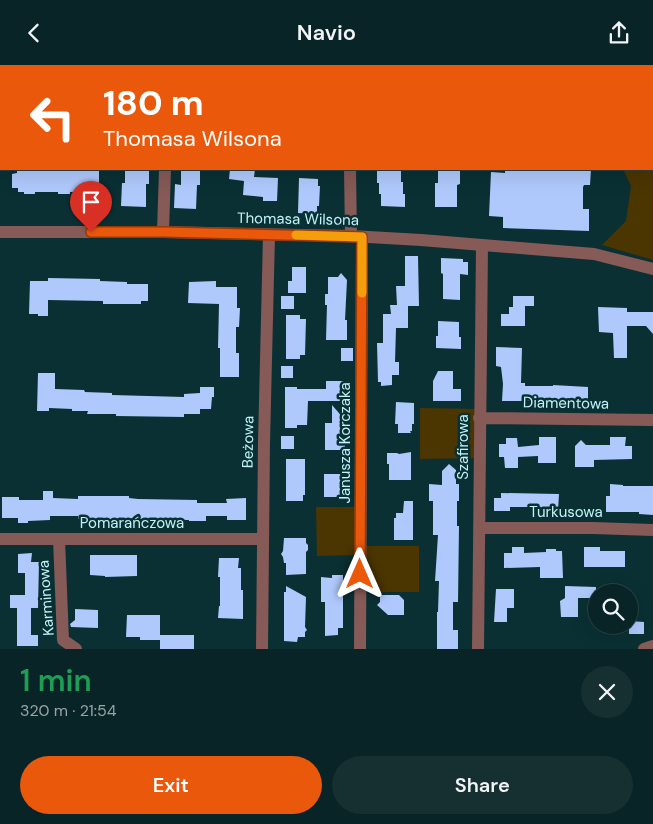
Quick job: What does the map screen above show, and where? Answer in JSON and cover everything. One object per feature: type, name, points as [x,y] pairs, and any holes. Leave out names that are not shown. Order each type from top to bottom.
[{"type":"street","points":[[164,232],[165,170]]},
{"type":"street","name":"Janusza Korczaka","points":[[350,170],[356,237],[360,649]]},
{"type":"street","name":"Thomasa Wilsona","points":[[0,232],[164,232],[421,240],[594,254],[653,269]]},
{"type":"street","name":"Beżowa","points":[[262,649],[269,235]]},
{"type":"street","name":"Szafirowa","points":[[478,649],[482,245]]},
{"type":"street","name":"Diamentowa","points":[[479,418],[653,420]]},
{"type":"street","name":"Turkusowa","points":[[479,528],[653,530]]},
{"type":"street","name":"Pomarańczowa","points":[[0,539],[263,539]]},
{"type":"street","name":"Karminowa","points":[[59,539],[63,640],[76,649]]},
{"type":"street","points":[[644,649],[653,646]]},
{"type":"shaded area","points":[[623,170],[653,170],[653,260],[602,245],[626,221],[631,186]]},
{"type":"shaded area","points":[[420,408],[479,409],[479,458],[420,459]]},
{"type":"shaded area","points":[[316,507],[361,507],[361,546],[419,546],[419,592],[361,592],[360,555],[317,556]]},
{"type":"building","points":[[17,170],[99,170],[99,191],[70,192],[70,194],[35,192],[35,194],[24,194],[24,192],[18,192],[18,188],[12,188],[12,174],[17,173]]},
{"type":"building","points":[[149,170],[149,184],[146,184],[146,207],[121,206],[122,183],[125,183],[125,171]]},
{"type":"building","points":[[181,170],[200,170],[200,185],[197,185],[196,209],[174,208],[175,184],[181,185]]},
{"type":"building","points":[[230,170],[255,170],[254,177],[278,178],[277,201],[263,201],[263,197],[243,195],[244,181],[229,179]]},
{"type":"building","points":[[377,170],[401,170],[405,207],[381,206],[381,194],[379,194],[379,183],[377,183]]},
{"type":"building","points":[[438,170],[460,170],[460,184],[457,185],[457,207],[435,207],[435,183],[438,183]]},
{"type":"building","points":[[505,170],[591,170],[590,185],[584,185],[583,187],[583,209],[589,209],[589,231],[503,228],[503,217],[489,216],[491,172],[505,173]]},
{"type":"building","points":[[299,178],[318,179],[318,186],[320,186],[317,214],[298,213]]},
{"type":"building","points":[[405,256],[418,256],[419,306],[408,306],[408,328],[396,328],[395,362],[399,362],[399,375],[392,375],[392,385],[381,386],[381,382],[378,382],[377,343],[383,343],[383,314],[391,314],[390,305],[397,305],[396,286],[405,286]]},
{"type":"building","points":[[441,258],[463,259],[463,262],[468,262],[468,275],[460,274],[460,300],[443,299]]},
{"type":"building","points":[[292,267],[306,267],[306,293],[288,293],[288,281],[292,281]]},
{"type":"building","points":[[341,273],[347,280],[345,320],[347,320],[347,340],[326,340],[327,305],[325,305],[325,294],[328,294],[328,277],[338,277]]},
{"type":"building","points":[[48,278],[100,279],[100,281],[127,282],[127,284],[148,284],[148,301],[141,301],[141,304],[103,304],[103,301],[48,300],[48,316],[29,314],[30,281],[48,281]]},
{"type":"building","points":[[216,281],[216,287],[237,287],[237,308],[240,308],[239,327],[236,327],[236,353],[239,353],[239,377],[220,377],[220,348],[218,348],[219,304],[188,303],[189,282]]},
{"type":"building","points":[[281,296],[294,296],[294,309],[281,309]]},
{"type":"building","points":[[513,296],[534,296],[534,306],[525,306],[525,326],[501,326],[501,314],[509,314],[509,307],[513,307]]},
{"type":"building","points":[[598,307],[627,308],[627,312],[653,312],[653,334],[646,326],[627,326],[627,358],[614,358],[613,333],[599,332]]},
{"type":"building","points":[[286,315],[300,315],[300,319],[306,319],[305,355],[300,355],[300,359],[286,359]]},
{"type":"building","points":[[438,321],[459,322],[461,349],[436,348]]},
{"type":"building","points":[[496,347],[522,348],[521,383],[525,383],[525,386],[588,387],[588,403],[502,401],[503,384],[501,367],[496,366]]},
{"type":"building","points":[[341,348],[353,348],[353,361],[341,361]]},
{"type":"building","points":[[281,366],[293,366],[293,378],[281,378]]},
{"type":"building","points":[[438,371],[453,371],[453,389],[461,389],[461,401],[433,401],[433,381]]},
{"type":"building","points":[[38,373],[55,373],[55,389],[84,390],[85,392],[112,393],[112,395],[184,397],[184,394],[200,393],[200,387],[214,387],[214,397],[212,397],[211,409],[200,409],[200,414],[184,414],[184,417],[116,416],[116,414],[87,414],[88,411],[49,408],[49,411],[37,411]]},
{"type":"building","points":[[326,381],[347,381],[346,401],[308,401],[307,425],[297,425],[297,428],[285,428],[285,387],[326,389]]},
{"type":"building","points":[[396,402],[414,403],[414,424],[412,424],[411,433],[398,433],[398,424],[395,424]]},
{"type":"building","points":[[332,405],[345,420],[345,450],[325,450],[325,423],[332,423]]},
{"type":"building","points":[[281,436],[294,436],[294,449],[281,449]]},
{"type":"building","points":[[539,437],[556,437],[556,463],[538,463],[538,456],[518,457],[518,468],[505,468],[504,457],[499,457],[499,444],[506,444],[506,438],[517,438],[518,447],[539,445]]},
{"type":"building","points":[[610,437],[626,437],[625,446],[632,446],[632,459],[594,460],[594,467],[575,467],[575,446],[581,440],[586,445],[610,445]]},
{"type":"building","points":[[411,452],[411,480],[389,480],[387,453]]},
{"type":"building","points":[[286,459],[305,459],[305,495],[303,495],[303,501],[286,501]]},
{"type":"building","points":[[449,464],[456,470],[456,484],[459,484],[459,501],[457,501],[457,526],[459,526],[458,602],[453,602],[453,630],[458,630],[458,649],[437,649],[439,581],[435,581],[438,535],[433,535],[433,501],[429,501],[429,484],[442,485],[442,471]]},
{"type":"building","points":[[324,474],[346,474],[346,497],[324,497]]},
{"type":"building","points":[[610,484],[653,486],[653,515],[639,514],[639,512],[606,512],[606,496],[610,496]]},
{"type":"building","points":[[43,491],[53,491],[53,498],[78,499],[78,496],[129,496],[129,498],[138,499],[197,500],[197,503],[227,503],[226,499],[246,498],[246,520],[227,520],[227,516],[206,516],[206,521],[189,521],[78,519],[78,516],[50,516],[50,520],[18,523],[18,518],[2,518],[2,497],[19,497],[19,500],[43,500]]},
{"type":"building","points":[[501,493],[559,494],[558,511],[538,511],[538,507],[510,507],[510,511],[494,511],[494,498],[501,498]]},
{"type":"building","points":[[404,501],[413,501],[413,540],[394,540],[394,518],[396,518],[396,513],[403,513]]},
{"type":"building","points":[[284,538],[306,538],[308,550],[306,552],[306,574],[286,575],[286,563],[284,563],[281,554]]},
{"type":"building","points":[[512,547],[524,547],[524,553],[546,552],[546,549],[562,551],[563,578],[540,578],[540,567],[504,568],[504,553],[512,553]]},
{"type":"building","points":[[584,547],[600,547],[600,551],[625,551],[625,567],[584,567]]},
{"type":"building","points":[[32,553],[31,562],[39,562],[38,608],[31,608],[31,635],[38,635],[38,646],[17,646],[17,608],[10,608],[10,595],[25,595],[25,573],[18,573],[18,554]]},
{"type":"building","points":[[90,555],[137,555],[137,576],[105,577],[90,575]]},
{"type":"building","points":[[219,558],[239,558],[238,568],[241,568],[241,590],[243,590],[243,619],[218,618],[220,606]]},
{"type":"building","points":[[332,575],[343,575],[343,628],[338,628],[338,635],[325,636],[325,602],[321,602],[321,577],[332,578]]},
{"type":"building","points":[[286,586],[306,597],[305,627],[307,630],[305,637],[298,637],[297,642],[284,641],[284,592],[286,592]]},
{"type":"building","points":[[565,586],[588,587],[588,598],[578,598],[578,617],[561,617],[560,601],[565,598]]},
{"type":"building","points":[[496,589],[514,589],[514,608],[507,608],[507,622],[494,622]]},
{"type":"building","points":[[380,595],[399,595],[404,600],[404,615],[388,615],[377,605],[380,602]]},
{"type":"building","points":[[75,609],[98,610],[98,628],[71,627],[70,624],[75,620]]},
{"type":"building","points":[[127,615],[160,615],[160,640],[140,640],[140,637],[126,637]]},
{"type":"building","points":[[638,622],[644,622],[644,634],[638,634]]},
{"type":"building","points":[[160,635],[194,635],[194,649],[160,649]]},
{"type":"slow traffic","points":[[296,235],[362,237],[362,293]]},
{"type":"route","points":[[91,232],[362,237],[360,574]]}]
